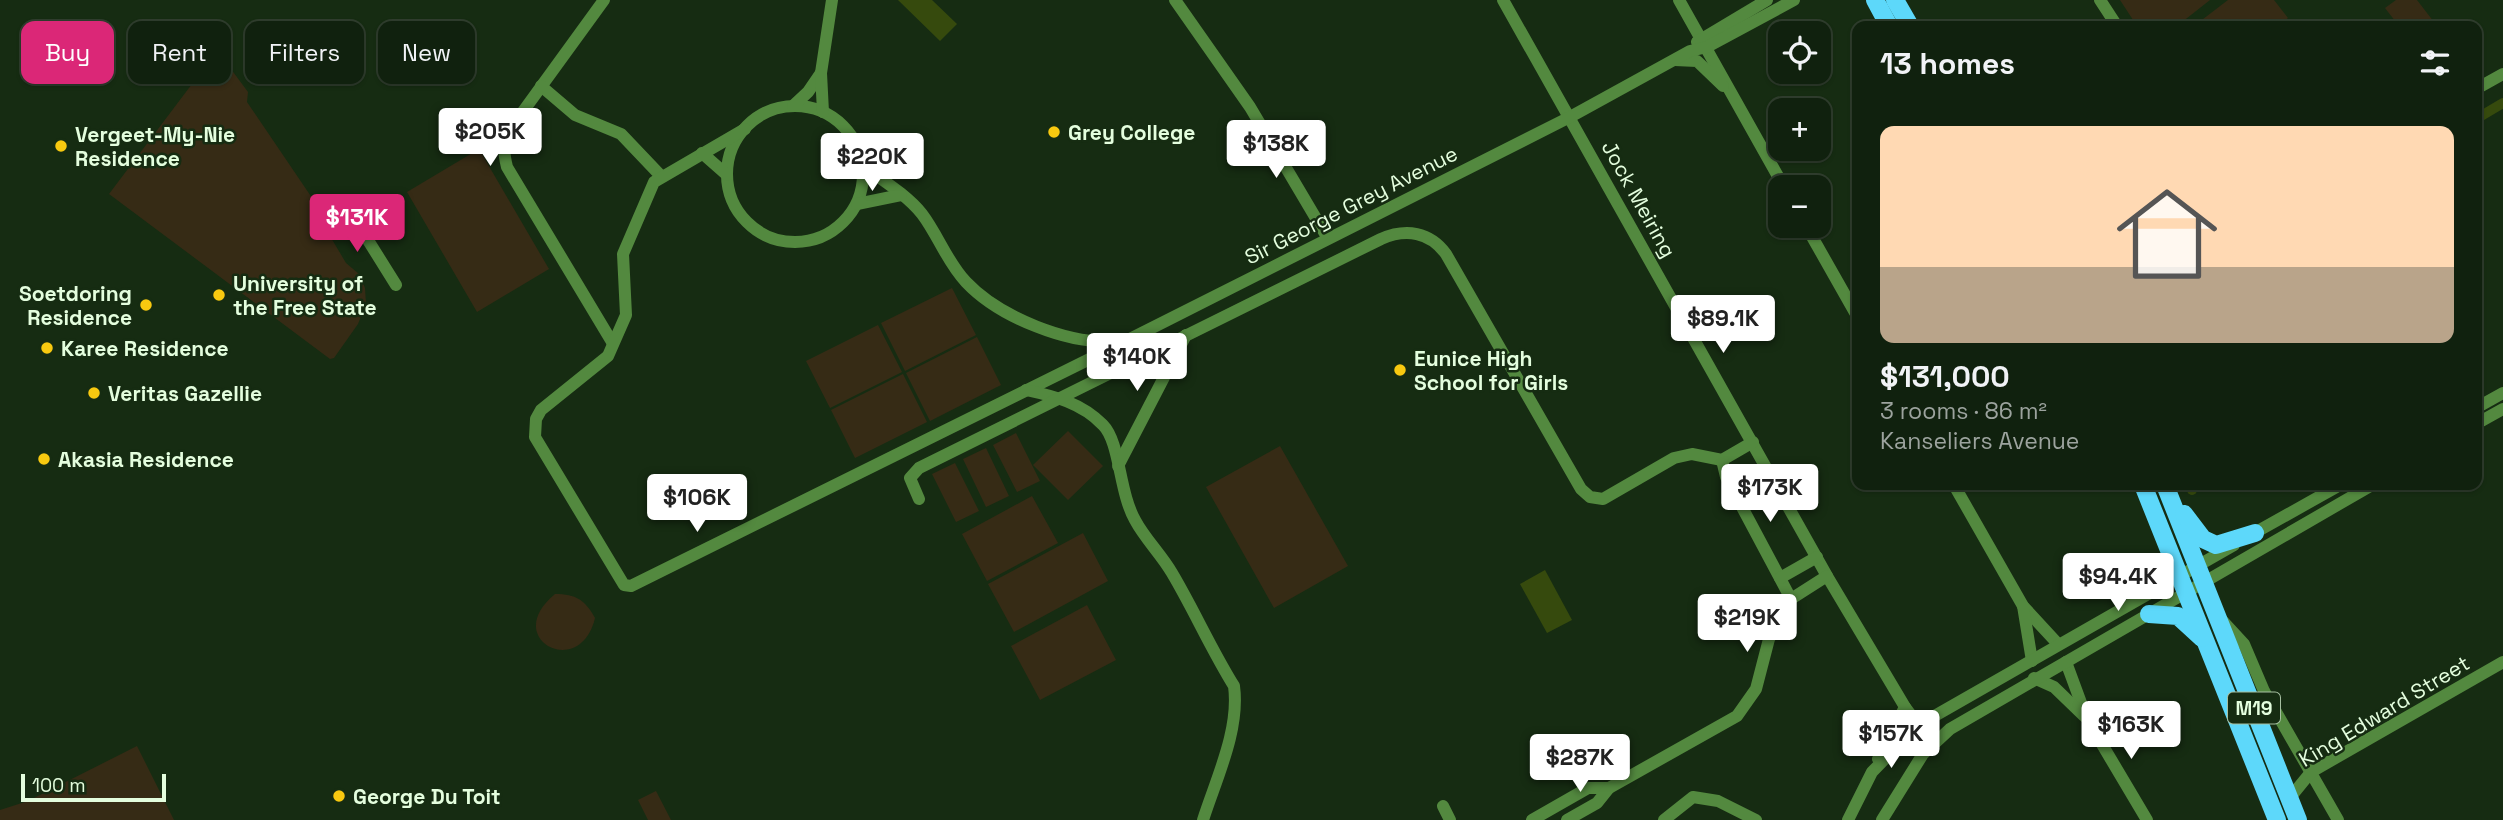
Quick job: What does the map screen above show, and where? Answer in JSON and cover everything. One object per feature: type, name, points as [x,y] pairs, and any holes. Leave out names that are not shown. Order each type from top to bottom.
[{"type":"highway","points":[[1864,0],[1882,13]]},
{"type":"highway","points":[[1895,0],[1907,21]]},
{"type":"highway","name":"M19","points":[[2145,490],[2277,820]]},
{"type":"highway","points":[[2167,490],[2197,533],[2208,542],[2225,544],[2255,533]]},
{"type":"highway","name":"M19","points":[[2167,490],[2298,820]]},
{"type":"highway","points":[[2149,614],[2178,617],[2194,628],[2210,649]]},
{"type":"street","points":[[604,0],[510,128],[503,154],[507,167],[611,342]]},
{"type":"street","points":[[823,112],[821,73],[832,0]]},
{"type":"street","points":[[1175,0],[1250,107],[1327,237]]},
{"type":"street","name":"Jock Meiring","points":[[1503,0],[1827,576],[1905,707],[1932,743]]},
{"type":"street","points":[[1679,0],[1777,175]]},
{"type":"street","name":"Sir George Grey Avenue","points":[[611,342],[608,356],[541,410],[534,429],[535,438],[624,585],[631,586],[1128,341],[1327,237],[1570,117],[1690,51],[1767,0]]},
{"type":"street","name":"Sir George Grey Avenue","points":[[1704,42],[1735,33],[1794,0]]},
{"type":"street","points":[[2100,0],[2114,21]]},
{"type":"street","points":[[1717,66],[1720,52],[1735,33]]},
{"type":"street","points":[[1674,60],[1697,61],[1737,102]]},
{"type":"street","points":[[793,106],[808,92],[821,73]]},
{"type":"street","points":[[2482,86],[2503,74]]},
{"type":"street","points":[[541,86],[575,115],[621,134],[660,175]]},
{"type":"street","points":[[611,342],[626,315],[623,254],[643,202],[660,175],[745,129],[766,113],[793,106],[823,112],[850,133],[863,166],[862,192],[857,204],[849,216],[828,234],[801,243],[773,239],[755,229],[740,214],[730,195],[727,175],[732,150],[745,129]]},
{"type":"street","points":[[702,153],[727,175]]},
{"type":"street","points":[[863,166],[922,214],[965,280],[995,306],[1068,337],[1103,343],[1128,341]]},
{"type":"street","points":[[857,204],[901,195]]},
{"type":"street","points":[[346,205],[396,285]]},
{"type":"street","points":[[919,499],[911,484],[911,478],[919,468],[1399,232],[1430,238],[1446,254],[1581,489],[1590,497],[1603,499],[1674,458],[1692,454],[1722,460],[1754,442]]},
{"type":"street","points":[[1813,238],[1852,307]]},
{"type":"street","points":[[1118,466],[1186,335]]},
{"type":"street","points":[[1026,390],[1060,398],[1090,413],[1105,427],[1115,444],[1124,496],[1136,522],[1173,574],[1234,686],[1236,705],[1231,731],[1203,820]]},
{"type":"street","points":[[2482,405],[2503,393]]},
{"type":"street","points":[[2482,421],[2503,409]]},
{"type":"street","points":[[1722,460],[1726,477],[1791,599]]},
{"type":"street","points":[[1957,490],[2023,606],[2058,644]]},
{"type":"street","points":[[1882,820],[1908,774],[1932,743],[1959,723],[2149,614],[2184,584],[2255,533],[2331,490]]},
{"type":"street","points":[[2200,573],[2362,490]]},
{"type":"street","points":[[1780,578],[1817,557]]},
{"type":"street","points":[[1567,820],[1597,803],[1609,788],[1737,716],[1756,689],[1769,639],[1791,599],[1827,576]]},
{"type":"street","points":[[1872,772],[1917,726],[2058,644],[2184,584]]},
{"type":"street","points":[[2023,606],[2032,661]]},
{"type":"street","points":[[2217,615],[2244,644],[2264,691],[2338,820]]},
{"type":"street","points":[[2066,662],[2087,719],[2147,820]]},
{"type":"street","name":"King Edward Street","points":[[2289,799],[2311,772],[2503,663]]},
{"type":"street","points":[[2034,678],[2054,687],[2087,719]]},
{"type":"street","points":[[1848,820],[1905,707]]},
{"type":"street","points":[[1532,820],[1588,788],[1609,788]]},
{"type":"street","points":[[1664,820],[1693,797],[1718,801],[1756,820]]},
{"type":"street","points":[[1443,806],[1450,820]]},
{"type":"shaded area","points":[[898,0],[932,0],[957,24],[940,41]]},
{"type":"shaded area","points":[[2120,0],[2210,0],[2183,21],[2134,21]]},
{"type":"shaded area","points":[[2228,0],[2274,0],[2288,18],[2284,21],[2201,21]]},
{"type":"shaded area","points":[[2396,0],[2417,0],[2433,21],[2395,21],[2385,8]]},
{"type":"shaded area","points":[[231,69],[248,92],[247,102],[327,220],[327,231],[346,263],[359,274],[365,288],[366,304],[358,324],[334,358],[330,359],[109,194],[192,84],[231,84]]},
{"type":"shaded area","points":[[479,149],[549,269],[477,312],[407,192]]},
{"type":"shaded area","points":[[952,288],[976,335],[905,371],[881,323]]},
{"type":"shaded area","points":[[878,325],[902,372],[830,408],[806,361]]},
{"type":"shaded area","points":[[977,337],[1001,385],[930,421],[906,373]]},
{"type":"shaded area","points":[[903,374],[927,422],[855,458],[831,410]]},
{"type":"shaded area","points":[[1068,431],[1103,466],[1068,500],[1033,465]]},
{"type":"shaded area","points":[[1016,433],[1040,481],[1017,492],[993,445]]},
{"type":"shaded area","points":[[1280,446],[1348,566],[1274,608],[1206,487]]},
{"type":"shaded area","points":[[986,448],[1009,496],[986,507],[963,459]]},
{"type":"shaded area","points":[[955,463],[979,511],[956,522],[932,474]]},
{"type":"shaded area","points":[[1032,496],[1058,543],[987,581],[962,534]]},
{"type":"shaded area","points":[[1083,533],[1108,581],[1014,632],[988,584]]},
{"type":"shaded area","points":[[1545,570],[1572,620],[1547,633],[1520,584]]},
{"type":"shaded area","points":[[555,594],[579,599],[595,618],[587,637],[575,647],[561,650],[549,646],[540,638],[536,626],[540,611]]},
{"type":"shaded area","points":[[1087,605],[1116,660],[1040,700],[1011,646]]},
{"type":"shaded area","points":[[137,746],[174,820],[0,820],[0,810],[28,801]]},
{"type":"shaded area","points":[[656,791],[671,820],[648,820],[638,800]]},
{"type":"waterway","points":[[2482,115],[2503,103]]},
{"type":"place","name":"Grey College","points":[[1054,132]]},
{"type":"place","name":"Vergeet-My-Nie Residence","points":[[61,146]]},
{"type":"place","name":"University of the Free State","points":[[219,295]]},
{"type":"place","name":"Soetdoring Residence","points":[[146,305]]},
{"type":"place","name":"Karee Residence","points":[[47,348]]},
{"type":"place","name":"Eunice High School for Girls","points":[[1400,370]]},
{"type":"place","name":"Veritas Gazellie","points":[[94,393]]},
{"type":"place","name":"Akasia Residence","points":[[44,459]]},
{"type":"place","name":"George Du Toit","points":[[339,796]]}]
